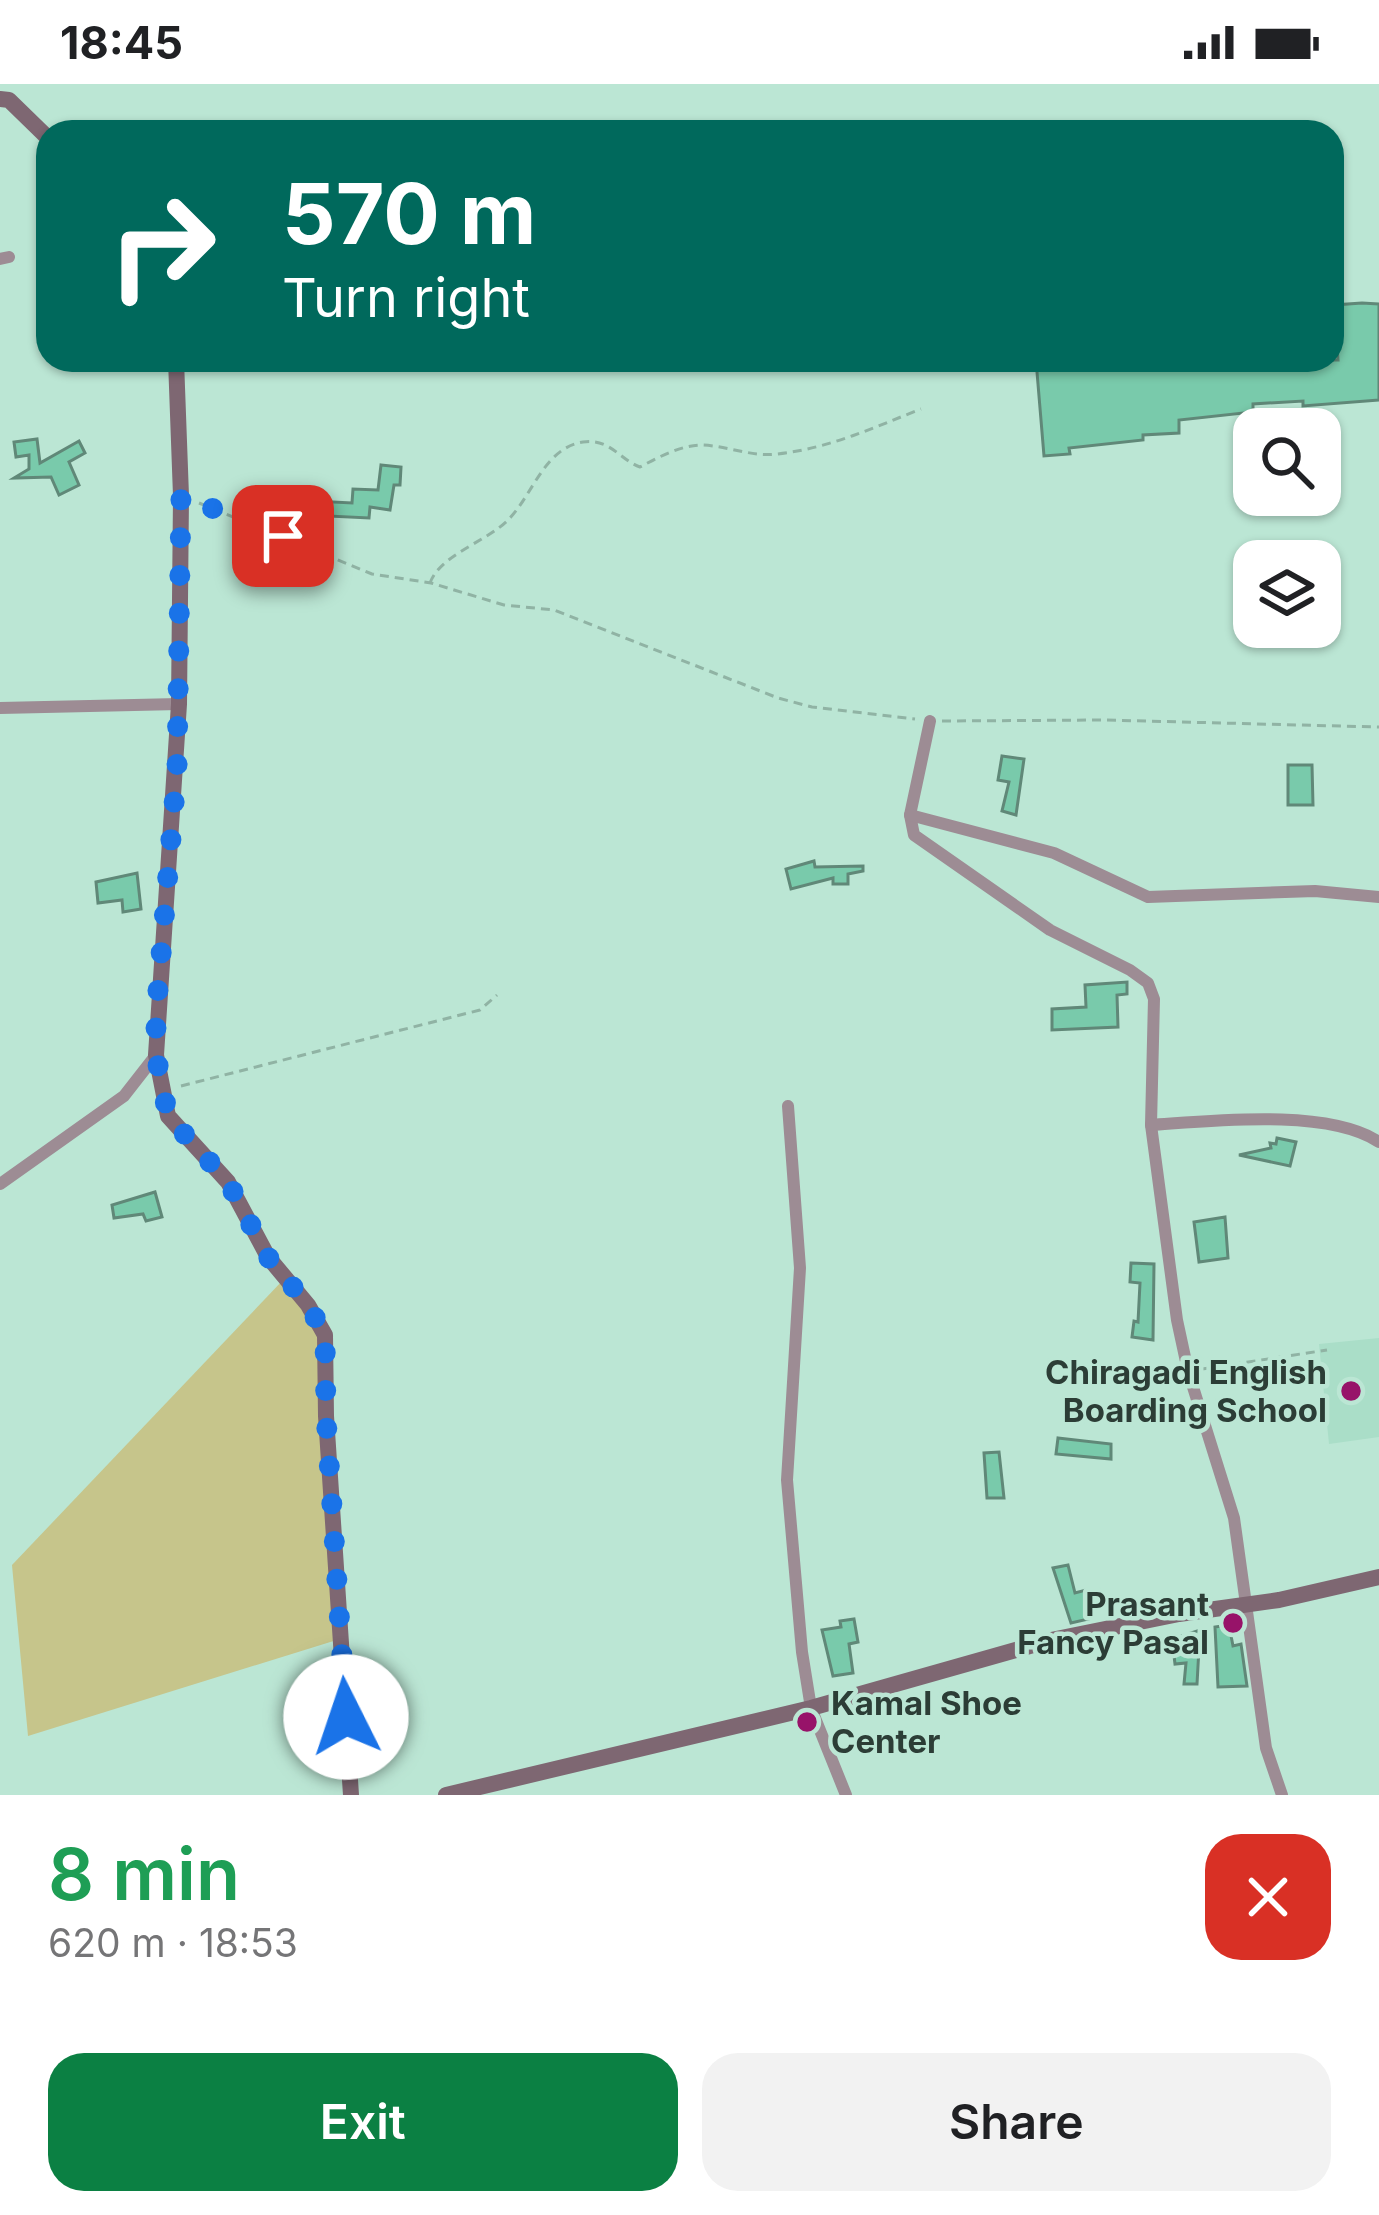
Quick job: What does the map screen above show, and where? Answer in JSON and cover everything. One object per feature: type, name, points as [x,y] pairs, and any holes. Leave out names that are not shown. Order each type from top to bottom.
[{"type":"main road","points":[[0,99],[9,100],[36,126]]},
{"type":"main road","points":[[176,372],[181,496],[179,704],[156,1055],[168,1116],[228,1182],[268,1257],[308,1305],[325,1335],[351,1795]]},
{"type":"main road","points":[[446,1795],[812,1708],[1051,1640],[1379,1577]]},
{"type":"street","points":[[0,708],[179,704]]},
{"type":"street","points":[[930,721],[910,814],[914,835],[1050,930],[1148,982],[1154,1000],[1151,1125],[1177,1320],[1234,1518],[1266,1748],[1282,1795]]},
{"type":"street","points":[[910,814],[1054,853],[1148,897],[1316,891],[1379,897]]},
{"type":"street","points":[[0,1184],[124,1096],[156,1055]]},
{"type":"street","points":[[788,1106],[800,1268],[787,1480],[802,1652],[812,1708],[846,1795]]},
{"type":"street","points":[[1151,1125],[1260,1119],[1338,1126],[1379,1142]]},
{"type":"path","points":[[430,583],[430,576],[444,564],[507,521],[550,460],[570,446],[600,442],[640,466],[665,453],[701,445],[775,454],[860,436],[921,409]]},
{"type":"path","points":[[181,496],[372,574],[430,583],[504,605],[554,610],[812,707],[930,721],[1103,720],[1379,728]]},
{"type":"path","points":[[161,1090],[480,1010],[497,995]]},
{"type":"path","points":[[1188,1371],[1327,1350]]},
{"type":"shaded area","points":[[284,1279],[318,1319],[340,1639],[28,1736],[12,1565]]},
{"type":"shaded area","name":"Chiragadi English Boarding School","points":[[1379,1338],[1379,1437],[1329,1444],[1319,1344]]},
{"type":"building","points":[[1344,304],[1379,304],[1379,400],[1253,404],[1253,408],[1233,408],[1233,414],[1179,420],[1179,433],[1143,435],[1143,440],[1069,448],[1070,454],[1044,456],[1037,372],[1344,372]]},
{"type":"building","points":[[37,439],[40,463],[79,441],[85,453],[69,462],[79,485],[59,495],[51,477],[14,478],[29,469],[29,455],[16,457],[14,442]]},
{"type":"building","points":[[381,465],[401,467],[390,510],[370,507],[369,518],[329,516],[328,541],[311,540],[314,501],[352,503],[353,489],[378,490]]},
{"type":"building","points":[[1002,756],[1024,759],[1016,815],[1002,811],[1009,782],[998,780]]},
{"type":"building","points":[[1288,765],[1312,765],[1313,805],[1288,805]]},
{"type":"building","points":[[814,861],[815,867],[863,866],[863,871],[848,874],[848,884],[833,884],[833,878],[791,889],[786,869]]},
{"type":"building","points":[[137,873],[141,909],[123,912],[122,900],[98,903],[96,882]]},
{"type":"building","points":[[1127,982],[1127,994],[1117,995],[1118,1027],[1052,1030],[1052,1009],[1086,1007],[1085,985]]},
{"type":"building","points":[[1277,1138],[1296,1142],[1290,1166],[1239,1155],[1271,1148]]},
{"type":"building","points":[[155,1192],[162,1217],[146,1221],[143,1214],[114,1218],[112,1205]]},
{"type":"building","points":[[1225,1217],[1228,1258],[1199,1262],[1194,1222]]},
{"type":"building","points":[[1131,1263],[1154,1264],[1153,1340],[1132,1337],[1134,1321],[1138,1322],[1140,1283],[1130,1282]]},
{"type":"building","points":[[1058,1438],[1111,1444],[1111,1459],[1056,1454]]},
{"type":"building","points":[[999,1452],[1004,1498],[987,1498],[984,1453]]},
{"type":"building","points":[[1068,1565],[1075,1593],[1086,1590],[1093,1618],[1071,1623],[1053,1568]]},
{"type":"building","points":[[854,1619],[858,1642],[849,1644],[853,1673],[833,1676],[822,1630]]},
{"type":"building","points":[[1229,1625],[1233,1646],[1241,1644],[1247,1686],[1218,1687],[1215,1627]]},
{"type":"building","points":[[1200,1630],[1197,1684],[1184,1684],[1186,1663],[1175,1664],[1172,1639]]},
{"type":"place","name":"Chiragadi English Boarding School","points":[[1351,1391]]},
{"type":"place","name":"Prasant Fancy Pasal","points":[[1233,1623]]},
{"type":"place","name":"Kamal Shoe Center","points":[[807,1722]]},
{"type":"route","points":[[283,536],[181,496],[177,769],[156,1055],[168,1116],[228,1182],[268,1257],[308,1305],[325,1335],[346,1717]]}]
